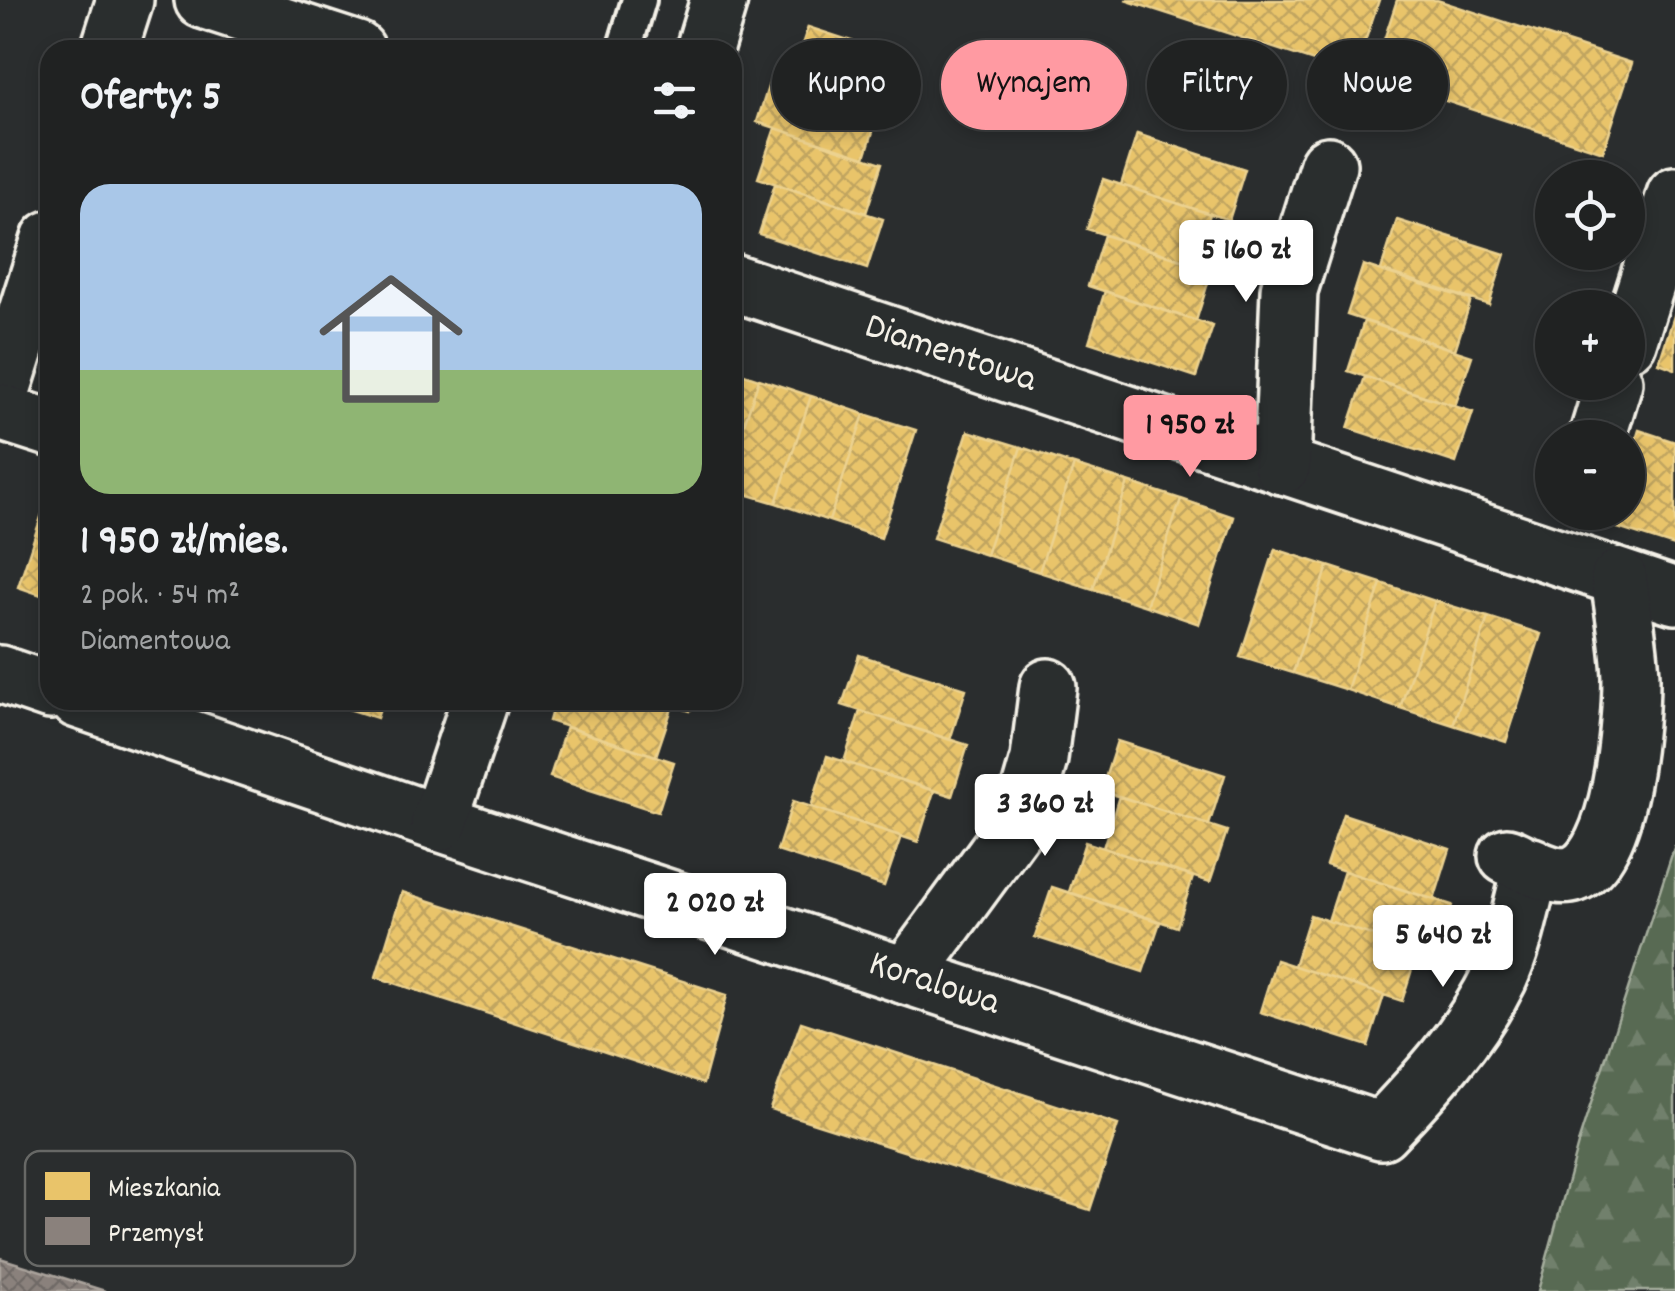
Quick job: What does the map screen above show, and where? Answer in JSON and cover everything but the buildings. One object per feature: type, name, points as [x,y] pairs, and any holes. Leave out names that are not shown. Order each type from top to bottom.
[{"type":"street","points":[[112,40],[124,0]]},
{"type":"street","points":[[204,0],[326,40]]},
{"type":"street","points":[[707,40],[719,0]]},
{"type":"street","points":[[1282,466],[1290,290],[1328,165]]},
{"type":"street","points":[[1645,290],[1675,195]]},
{"type":"street","points":[[0,397],[40,271]]},
{"type":"street","name":"Diamentowa","points":[[742,285],[1282,466],[1565,535],[1619,578],[1675,596]]},
{"type":"street","points":[[0,412],[40,425]]},
{"type":"street","name":"Koralowa","points":[[108,710],[1381,1131],[1433,1076],[1470,1029],[1500,975],[1520,861],[1554,874],[1574,874],[1594,857],[1608,831],[1620,789],[1631,677],[1619,578]]},
{"type":"street","points":[[0,674],[40,687]]},
{"type":"street","points":[[906,976],[1022,818],[1039,759],[1048,686]]},
{"type":"street","points":[[438,822],[477,710]]},
{"type":"lane","points":[[627,40],[640,0]]},
{"type":"green space","points":[[1675,845],[1675,1291],[1538,1291],[1579,1140]]}]
